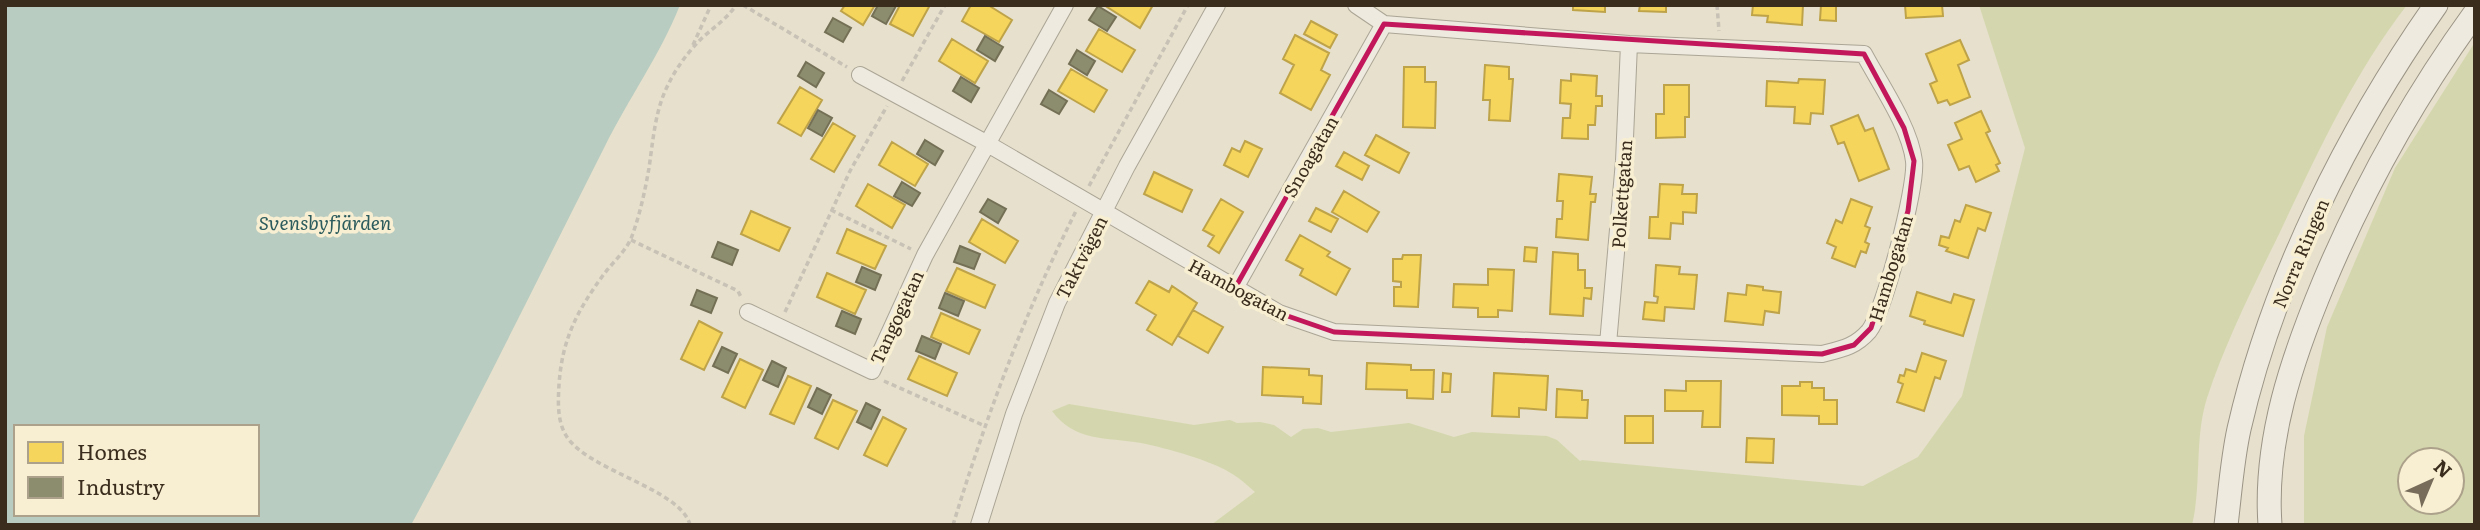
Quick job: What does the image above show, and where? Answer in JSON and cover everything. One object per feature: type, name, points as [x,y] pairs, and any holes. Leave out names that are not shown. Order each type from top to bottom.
[{"type":"main road","name":"Norra Ringen","points":[[2226,525],[2239,431],[2248,392],[2281,296],[2342,160],[2395,67],[2436,5]]},
{"type":"main road","name":"Norra Ringen","points":[[2270,525],[2271,473],[2278,423],[2291,371],[2318,296],[2359,203],[2379,166],[2436,70],[2475,13]]},
{"type":"street","name":"Tangogatan","points":[[748,312],[872,371],[925,255],[1065,5]]},
{"type":"street","name":"Taktvägen","points":[[979,525],[1014,414],[1057,303],[1217,5]]},
{"type":"street","name":"Hambogatan","points":[[1103,213],[1279,313],[1334,331],[1822,354],[1854,345],[1871,328],[1888,284],[1908,211],[1914,161],[1904,128],[1864,54],[1629,44],[1384,24],[1356,5]]},
{"type":"street","name":"Snoagatan","points":[[1234,288],[1384,24]]},
{"type":"street","name":"Polkettgatan","points":[[1608,344],[1624,161],[1629,44]]},
{"type":"street","points":[[860,75],[986,143],[1103,213]]},
{"type":"path","points":[[690,525],[688,517],[674,503],[578,449],[565,435],[560,421],[559,388],[565,341],[591,292],[631,240],[662,100],[673,76],[691,50],[711,5]]},
{"type":"path","points":[[691,50],[728,16],[736,5]]},
{"type":"path","points":[[743,5],[860,75]]},
{"type":"path","points":[[778,327],[850,171],[944,5]]},
{"type":"path","points":[[1717,5],[1720,48]]},
{"type":"path","points":[[831,210],[925,255]]},
{"type":"path","points":[[631,240],[738,291],[748,312]]},
{"type":"path","points":[[872,371],[885,382],[985,426]]},
{"type":"highlighted area","points":[[1384,24],[1864,54],[1904,128],[1914,161],[1908,211],[1871,328],[1854,345],[1822,354],[1334,332],[1279,313],[1235,288]]},
{"type":"green space","points":[[1979,5],[2407,5],[2370,59],[2337,116],[2222,356],[2203,414],[2192,525],[1211,525],[1255,492],[1237,477],[1215,465],[1151,445],[1081,433],[1061,421],[1052,411],[1069,404],[1194,425],[1230,420],[1237,423],[1260,422],[1274,425],[1291,437],[1303,429],[1318,428],[1331,432],[1409,423],[1454,437],[1472,432],[1547,436],[1557,440],[1580,461],[1863,486],[1918,457],[1962,396],[2025,148]]},
{"type":"green space","points":[[2475,42],[2475,525],[2304,525],[2304,436],[2327,327],[2395,168]]},
{"type":"water","name":"Svensbyfjärden","points":[[5,5],[680,5],[614,128],[411,525],[5,525]]},
{"type":"building: Homes","points":[[845,5],[875,5],[863,25],[841,11]]},
{"type":"building: Homes","points":[[900,5],[930,5],[913,36],[890,24]]},
{"type":"building: Homes","points":[[971,5],[988,5],[1012,20],[999,42],[962,21]]},
{"type":"building: Homes","points":[[1104,5],[1153,5],[1140,28]]},
{"type":"building: Homes","points":[[1573,5],[1605,5],[1605,12],[1573,10]]},
{"type":"building: Homes","points":[[1640,5],[1666,5],[1666,12],[1639,11]]},
{"type":"building: Homes","points":[[1753,5],[1803,5],[1802,25],[1767,22],[1768,16],[1752,15]]},
{"type":"building: Homes","points":[[1821,5],[1836,5],[1836,21],[1820,20]]},
{"type":"building: Homes","points":[[1905,5],[1942,5],[1943,16],[1906,18]]},
{"type":"building: Homes","points":[[1311,21],[1337,35],[1330,48],[1304,34]]},
{"type":"building: Homes","points":[[1099,29],[1135,50],[1122,72],[1086,51]]},
{"type":"building: Homes","points":[[1295,35],[1329,53],[1321,70],[1330,75],[1311,110],[1280,93],[1294,65],[1283,59]]},
{"type":"building: Homes","points":[[952,39],[988,61],[975,83],[939,61]]},
{"type":"building: Homes","points":[[1960,40],[1969,60],[1958,65],[1970,97],[1950,105],[1947,100],[1938,103],[1930,84],[1937,81],[1926,54]]},
{"type":"building: Homes","points":[[1485,65],[1509,67],[1509,79],[1513,79],[1510,121],[1489,120],[1490,100],[1483,100]]},
{"type":"building: Homes","points":[[1404,67],[1425,67],[1425,82],[1436,82],[1435,128],[1403,127]]},
{"type":"building: Homes","points":[[1071,69],[1107,90],[1094,112],[1058,91]]},
{"type":"building: Homes","points":[[1571,74],[1597,76],[1596,96],[1602,96],[1602,106],[1596,106],[1595,125],[1588,125],[1588,139],[1562,138],[1563,118],[1570,118],[1571,104],[1560,103],[1561,80],[1571,81]]},
{"type":"building: Homes","points":[[1799,79],[1825,80],[1823,114],[1811,113],[1810,124],[1794,123],[1795,107],[1766,106],[1767,81],[1798,83]]},
{"type":"building: Homes","points":[[1664,85],[1689,85],[1689,117],[1685,117],[1685,137],[1656,138],[1656,114],[1664,114]]},
{"type":"building: Homes","points":[[800,87],[822,100],[801,136],[778,123]]},
{"type":"building: Homes","points":[[1981,111],[1990,131],[1986,133],[2000,163],[1996,165],[1999,171],[1976,182],[1969,166],[1959,170],[1948,145],[1962,139],[1955,123]]},
{"type":"building: Homes","points":[[1858,115],[1865,131],[1873,128],[1889,169],[1859,181],[1844,142],[1838,144],[1831,126]]},
{"type":"building: Homes","points":[[833,123],[855,136],[834,172],[811,159]]},
{"type":"building: Homes","points":[[1376,135],[1409,153],[1399,173],[1365,155]]},
{"type":"building: Homes","points":[[1245,141],[1262,149],[1248,177],[1224,165],[1232,148],[1240,152]]},
{"type":"building: Homes","points":[[892,142],[928,164],[915,186],[879,165]]},
{"type":"building: Homes","points":[[1344,152],[1369,166],[1362,180],[1336,166]]},
{"type":"building: Homes","points":[[1154,172],[1192,190],[1182,212],[1144,194]]},
{"type":"building: Homes","points":[[1559,174],[1592,177],[1590,194],[1596,194],[1595,202],[1591,202],[1588,240],[1556,237],[1557,219],[1562,219],[1563,201],[1557,201]]},
{"type":"building: Homes","points":[[868,184],[905,205],[892,228],[856,206]]},
{"type":"building: Homes","points":[[1660,184],[1683,185],[1682,194],[1697,194],[1696,213],[1683,212],[1683,224],[1671,223],[1670,239],[1649,238],[1650,217],[1658,217]]},
{"type":"building: Homes","points":[[1344,191],[1379,212],[1367,232],[1332,212]]},
{"type":"building: Homes","points":[[1221,199],[1243,212],[1219,253],[1208,246],[1214,236],[1203,230]]},
{"type":"building: Homes","points":[[1851,199],[1872,207],[1865,226],[1870,228],[1865,242],[1869,244],[1866,253],[1861,251],[1855,267],[1832,258],[1836,247],[1827,243],[1836,220],[1842,223]]},
{"type":"building: Homes","points":[[1966,205],[1991,213],[1985,231],[1978,228],[1968,258],[1946,251],[1948,248],[1939,245],[1941,236],[1949,238],[1955,220],[1960,222]]},
{"type":"building: Homes","points":[[1316,208],[1338,219],[1331,232],[1309,221]]},
{"type":"building: Homes","points":[[751,211],[790,228],[779,251],[741,234]]},
{"type":"building: Homes","points":[[982,219],[1018,241],[1005,263],[969,242]]},
{"type":"building: Homes","points":[[847,229],[886,246],[875,269],[837,253]]},
{"type":"building: Homes","points":[[1300,235],[1330,252],[1327,256],[1350,269],[1336,295],[1300,275],[1303,269],[1286,260]]},
{"type":"building: Homes","points":[[1525,247],[1537,248],[1536,262],[1524,261]]},
{"type":"building: Homes","points":[[1553,252],[1578,254],[1578,270],[1585,270],[1585,288],[1592,288],[1591,299],[1584,298],[1583,316],[1550,314]]},
{"type":"building: Homes","points":[[1403,255],[1421,255],[1418,307],[1394,306],[1394,287],[1401,287],[1401,282],[1393,281],[1393,259],[1402,259]]},
{"type":"building: Homes","points":[[1656,265],[1680,267],[1679,274],[1697,275],[1694,309],[1665,307],[1664,321],[1643,319],[1645,302],[1657,303],[1658,297],[1654,296]]},
{"type":"building: Homes","points":[[957,268],[995,285],[985,308],[946,291]]},
{"type":"building: Homes","points":[[1488,269],[1514,270],[1512,311],[1498,310],[1498,317],[1478,317],[1478,308],[1453,307],[1454,284],[1488,285]]},
{"type":"building: Homes","points":[[827,273],[866,290],[855,314],[817,297]]},
{"type":"building: Homes","points":[[1149,281],[1169,292],[1172,286],[1197,303],[1172,345],[1147,330],[1156,315],[1136,303]]},
{"type":"building: Homes","points":[[1747,285],[1781,292],[1779,313],[1765,311],[1763,325],[1725,321],[1728,293],[1746,295]]},
{"type":"building: Homes","points":[[1917,292],[1951,303],[1954,294],[1974,300],[1963,336],[1924,324],[1925,321],[1910,316]]},
{"type":"building: Homes","points":[[1193,310],[1223,327],[1208,353],[1178,336]]},
{"type":"building: Homes","points":[[941,313],[980,330],[969,354],[931,337]]},
{"type":"building: Homes","points":[[699,321],[722,333],[704,370],[681,359]]},
{"type":"building: Homes","points":[[1922,353],[1946,361],[1940,379],[1935,377],[1924,411],[1897,402],[1903,384],[1898,382],[1900,375],[1904,376],[1906,369],[1916,372]]},
{"type":"building: Homes","points":[[919,356],[957,373],[947,396],[908,379]]},
{"type":"building: Homes","points":[[740,359],[763,370],[745,408],[722,397]]},
{"type":"building: Homes","points":[[1367,363],[1411,365],[1411,370],[1434,370],[1433,399],[1407,398],[1407,390],[1366,389]]},
{"type":"building: Homes","points":[[1263,367],[1309,369],[1309,375],[1322,376],[1321,404],[1303,403],[1303,397],[1262,395]]},
{"type":"building: Homes","points":[[1443,373],[1451,374],[1450,392],[1442,392]]},
{"type":"building: Homes","points":[[1494,373],[1548,376],[1546,410],[1519,408],[1519,417],[1492,416]]},
{"type":"building: Homes","points":[[788,376],[811,386],[794,424],[770,414]]},
{"type":"building: Homes","points":[[1686,381],[1721,381],[1720,427],[1702,427],[1703,411],[1665,411],[1665,390],[1686,391]]},
{"type":"building: Homes","points":[[1800,382],[1812,382],[1812,388],[1824,388],[1824,400],[1837,400],[1837,424],[1819,424],[1819,416],[1782,415],[1782,386],[1800,386]]},
{"type":"building: Homes","points":[[1557,389],[1582,391],[1582,400],[1588,400],[1587,418],[1556,417]]},
{"type":"building: Homes","points":[[833,400],[857,411],[838,449],[815,438]]},
{"type":"building: Homes","points":[[1625,416],[1653,416],[1653,443],[1625,443]]},
{"type":"building: Homes","points":[[883,417],[906,429],[887,466],[864,455]]},
{"type":"building: Homes","points":[[1747,438],[1774,439],[1773,463],[1746,462]]},
{"type":"building: Industry","points":[[878,5],[896,6],[886,24],[872,16]]},
{"type":"building: Industry","points":[[1098,6],[1116,17],[1107,31],[1089,20]]},
{"type":"building: Industry","points":[[833,18],[851,28],[843,42],[825,32]]},
{"type":"building: Industry","points":[[985,36],[1003,47],[995,61],[977,50]]},
{"type":"building: Industry","points":[[1077,50],[1095,61],[1087,75],[1069,64]]},
{"type":"building: Industry","points":[[806,62],[824,73],[816,87],[798,76]]},
{"type":"building: Industry","points":[[961,77],[979,88],[971,102],[953,91]]},
{"type":"building: Industry","points":[[1049,90],[1067,101],[1059,114],[1041,104]]},
{"type":"building: Industry","points":[[818,110],[832,118],[822,136],[808,128]]},
{"type":"building: Industry","points":[[925,140],[943,151],[935,165],[917,154]]},
{"type":"building: Industry","points":[[902,182],[920,193],[912,206],[894,196]]},
{"type":"building: Industry","points":[[988,199],[1006,209],[998,223],[980,212]]},
{"type":"building: Industry","points":[[718,242],[738,250],[732,265],[712,257]]},
{"type":"building: Industry","points":[[960,246],[980,254],[974,269],[954,262]]},
{"type":"building: Industry","points":[[862,267],[881,275],[875,290],[856,282]]},
{"type":"building: Industry","points":[[697,290],[717,298],[711,313],[691,305]]},
{"type":"building: Industry","points":[[945,293],[964,301],[958,316],[939,308]]},
{"type":"building: Industry","points":[[842,311],[861,319],[855,334],[836,326]]},
{"type":"building: Industry","points":[[922,336],[941,344],[935,359],[916,351]]},
{"type":"building: Industry","points":[[722,347],[737,354],[728,373],[713,366]]},
{"type":"building: Industry","points":[[772,361],[786,368],[778,387],[763,380]]},
{"type":"building: Industry","points":[[817,388],[831,395],[822,414],[808,407]]},
{"type":"building: Industry","points":[[866,403],[880,410],[871,429],[857,422]]}]
